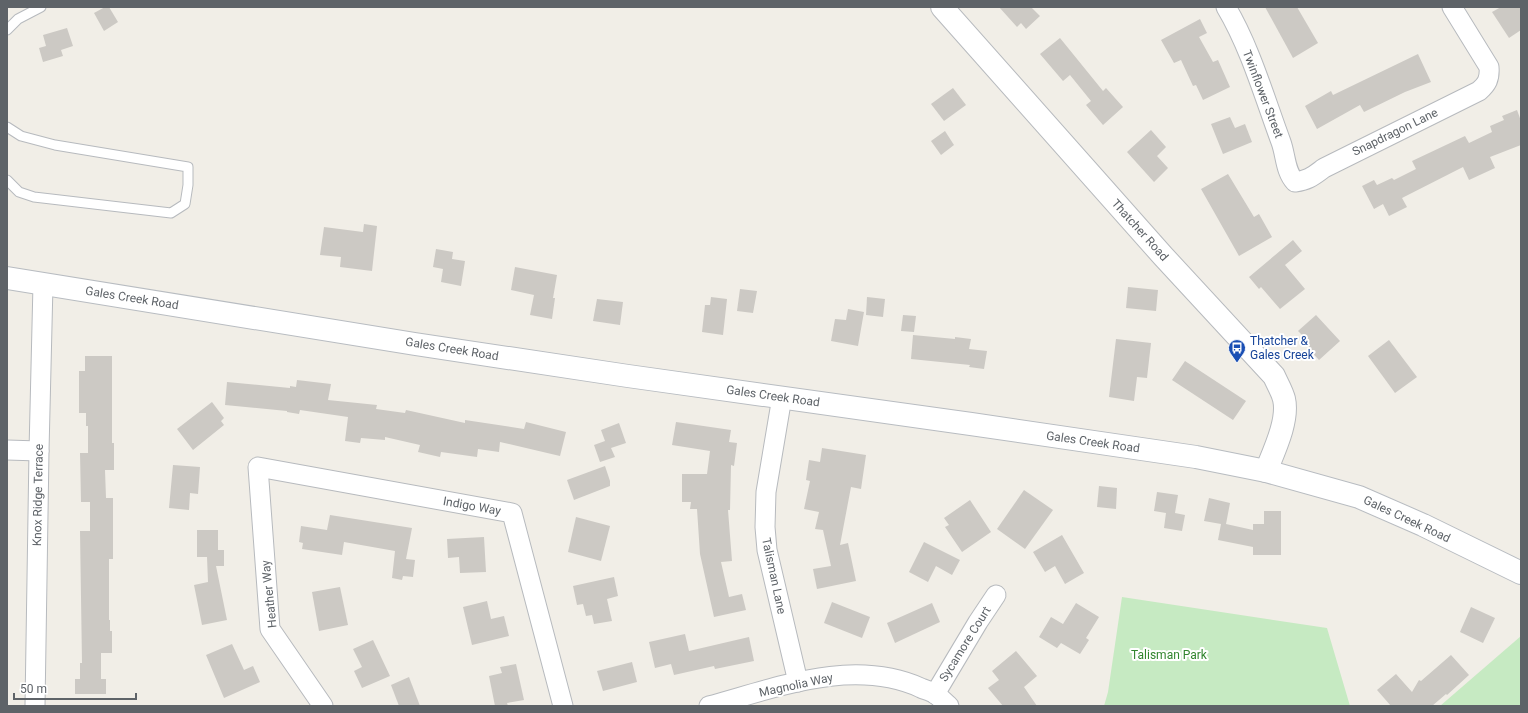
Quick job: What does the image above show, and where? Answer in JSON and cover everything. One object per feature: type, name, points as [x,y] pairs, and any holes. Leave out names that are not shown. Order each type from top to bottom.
[{"type":"main road","name":"Thatcher Road","points":[[942,7],[1162,256],[1274,376],[1284,399],[1284,419],[1266,471]]},
{"type":"main road","name":"Gales Creek Road","points":[[7,278],[415,344],[1196,457],[1266,471],[1359,497],[1422,525],[1521,573]]},
{"type":"street","name":"Twinflower Street","points":[[1226,7],[1246,49],[1282,145],[1290,176],[1295,182]]},
{"type":"street","name":"Snapdragon Lane","points":[[1295,182],[1304,181],[1314,177],[1324,168],[1479,91],[1486,85],[1490,76],[1489,67],[1452,7]]},
{"type":"street","name":"Knox Ridge Terrace","points":[[36,706],[39,451],[44,284]]},
{"type":"street","name":"Talisman Lane","points":[[782,397],[766,492],[765,527],[767,550],[798,682]]},
{"type":"street","points":[[7,450],[39,451]]},
{"type":"street","name":"Heather Way","points":[[258,467],[270,629],[323,706]]},
{"type":"street","name":"Indigo Way","points":[[258,467],[512,513],[563,706]]},
{"type":"street","name":"Sycamore Court","points":[[942,700],[978,622],[996,595]]},
{"type":"street","name":"Magnolia Way","points":[[708,706],[798,682],[828,676],[854,675],[888,677],[910,683],[942,700]]},
{"type":"lane","points":[[7,30],[18,19],[41,7]]},
{"type":"lane","points":[[7,127],[21,136],[55,145],[188,167],[188,185],[184,204],[171,213],[34,197],[19,192],[7,180]]},
{"type":"green space","name":"Talisman Park","points":[[1122,597],[1327,628],[1350,706],[1104,706],[1108,692]]},
{"type":"green space","points":[[1521,636],[1521,706],[1440,706]]},
{"type":"building","points":[[105,7],[109,7],[118,22],[104,31],[94,13]]},
{"type":"building","points":[[999,7],[1031,7],[1040,16],[1026,29],[1021,23],[1017,27]]},
{"type":"building","points":[[1265,7],[1297,7],[1318,43],[1293,58]]},
{"type":"building","points":[[1501,7],[1521,7],[1521,30],[1509,38],[1492,12]]},
{"type":"building","points":[[1200,19],[1207,33],[1199,37],[1213,62],[1218,60],[1230,87],[1203,100],[1196,85],[1193,86],[1181,60],[1174,63],[1161,40]]},
{"type":"building","points":[[67,28],[73,46],[61,50],[63,56],[43,62],[39,48],[46,46],[43,35]]},
{"type":"building","points":[[1060,38],[1103,91],[1106,88],[1123,107],[1103,125],[1086,105],[1091,101],[1070,75],[1063,81],[1040,54]]},
{"type":"building","points":[[1418,54],[1431,82],[1405,92],[1364,112],[1360,105],[1317,129],[1305,106],[1331,91],[1333,95]]},
{"type":"building","points":[[953,88],[966,105],[944,121],[931,104]]},
{"type":"building","points":[[1517,110],[1521,121],[1521,145],[1490,157],[1495,168],[1469,180],[1463,167],[1402,198],[1407,207],[1389,216],[1383,204],[1374,209],[1362,186],[1374,180],[1377,185],[1392,178],[1394,180],[1416,169],[1412,161],[1465,136],[1469,143],[1492,132],[1490,126],[1504,120],[1502,116]]},
{"type":"building","points":[[1230,117],[1235,128],[1245,124],[1252,142],[1223,154],[1211,124]]},
{"type":"building","points":[[1151,130],[1166,147],[1157,156],[1168,168],[1154,182],[1127,152]]},
{"type":"building","points":[[945,131],[954,145],[941,155],[931,141]]},
{"type":"building","points":[[1228,174],[1254,217],[1259,214],[1272,237],[1239,256],[1201,189]]},
{"type":"building","points":[[364,224],[377,226],[372,271],[340,267],[341,257],[320,255],[324,227],[363,232]]},
{"type":"building","points":[[1293,240],[1302,251],[1285,265],[1305,289],[1280,309],[1261,287],[1259,289],[1249,277]]},
{"type":"building","points":[[436,249],[453,252],[452,259],[465,261],[461,286],[441,282],[443,269],[433,267]]},
{"type":"building","points":[[515,267],[557,275],[553,298],[555,298],[552,319],[530,315],[534,295],[511,290]]},
{"type":"building","points":[[1128,287],[1158,290],[1156,311],[1126,308]]},
{"type":"building","points":[[740,289],[757,291],[753,313],[737,311]]},
{"type":"building","points":[[711,297],[727,299],[723,335],[702,332],[705,305],[710,305]]},
{"type":"building","points":[[867,297],[885,299],[883,317],[866,315]]},
{"type":"building","points":[[597,299],[623,302],[620,325],[593,321]]},
{"type":"building","points":[[848,309],[864,312],[858,346],[831,341],[835,319],[846,320]]},
{"type":"building","points":[[903,315],[916,316],[914,332],[901,331]]},
{"type":"building","points":[[1316,315],[1340,341],[1319,360],[1299,338],[1302,335],[1298,331]]},
{"type":"building","points":[[913,335],[971,339],[969,349],[987,351],[984,369],[969,367],[970,365],[911,359]]},
{"type":"building","points":[[1116,339],[1151,343],[1147,378],[1137,377],[1134,401],[1109,397]]},
{"type":"building","points":[[1389,340],[1417,377],[1395,393],[1368,356]]},
{"type":"building","points":[[85,356],[112,356],[112,443],[114,443],[114,470],[105,470],[106,498],[113,498],[113,559],[109,559],[109,620],[110,631],[112,631],[112,653],[101,653],[101,679],[106,679],[106,694],[75,694],[75,679],[80,679],[80,663],[82,663],[80,531],[90,531],[90,502],[81,502],[80,453],[88,453],[88,426],[86,426],[86,413],[79,413],[79,371],[85,371]]},
{"type":"building","points":[[1185,361],[1246,401],[1233,420],[1172,380]]},
{"type":"building","points":[[297,380],[331,384],[328,400],[377,405],[376,409],[405,413],[406,410],[465,423],[465,420],[524,429],[526,422],[566,432],[560,456],[500,442],[499,452],[478,449],[477,457],[441,452],[440,457],[418,452],[420,445],[385,437],[385,440],[361,438],[360,443],[345,441],[348,417],[300,410],[299,414],[287,411],[225,405],[227,382],[290,388],[290,386],[296,387]]},
{"type":"building","points":[[212,402],[224,418],[221,421],[224,425],[193,450],[177,429]]},
{"type":"building","points":[[676,422],[731,430],[729,442],[737,443],[734,466],[731,465],[730,510],[728,510],[732,561],[721,562],[729,597],[742,594],[746,610],[714,617],[700,554],[697,509],[690,509],[691,502],[682,502],[682,474],[707,474],[710,451],[672,445]]},
{"type":"building","points":[[619,423],[626,443],[611,448],[615,457],[600,462],[594,445],[605,441],[601,430]]},
{"type":"building","points":[[822,448],[866,455],[861,489],[851,487],[840,545],[848,543],[856,581],[817,589],[813,569],[831,566],[823,530],[815,529],[819,512],[804,509],[810,481],[806,480],[809,460],[820,462]]},
{"type":"building","points":[[173,465],[200,467],[198,494],[190,493],[189,510],[169,508]]},
{"type":"building","points":[[605,466],[610,481],[610,486],[574,500],[567,480]]},
{"type":"building","points":[[1099,486],[1117,488],[1116,509],[1097,507]]},
{"type":"building","points":[[1024,490],[1053,510],[1025,549],[997,529]]},
{"type":"building","points":[[1157,492],[1178,495],[1175,513],[1185,515],[1182,531],[1164,528],[1166,513],[1154,511]]},
{"type":"building","points":[[1209,498],[1230,503],[1226,524],[1253,530],[1253,524],[1264,524],[1264,511],[1281,511],[1281,555],[1253,555],[1253,547],[1218,540],[1221,524],[1204,521]]},
{"type":"building","points":[[970,500],[991,532],[962,552],[945,527],[949,525],[944,518]]},
{"type":"building","points":[[330,515],[412,528],[406,559],[415,560],[413,577],[403,576],[402,580],[392,578],[395,551],[344,542],[342,555],[302,549],[303,543],[299,542],[301,526],[327,530]]},
{"type":"building","points":[[576,517],[610,526],[601,561],[568,552]]},
{"type":"building","points":[[197,530],[218,530],[218,550],[224,550],[224,566],[216,566],[227,620],[202,625],[194,585],[208,582],[207,557],[197,557]]},
{"type":"building","points":[[1062,535],[1084,573],[1065,584],[1055,566],[1045,572],[1033,552]]},
{"type":"building","points":[[484,537],[486,572],[460,573],[459,557],[448,558],[447,539]]},
{"type":"building","points":[[924,542],[960,560],[952,575],[936,566],[928,582],[909,572]]},
{"type":"building","points":[[614,577],[618,596],[607,599],[612,621],[594,624],[592,615],[586,616],[583,604],[577,605],[573,586]]},
{"type":"building","points":[[340,587],[348,625],[319,631],[312,592]]},
{"type":"building","points":[[487,601],[491,619],[504,616],[509,636],[472,645],[463,607]]},
{"type":"building","points":[[832,602],[870,617],[862,638],[824,623]]},
{"type":"building","points":[[932,603],[940,622],[895,643],[887,623]]},
{"type":"building","points":[[1076,603],[1099,617],[1086,638],[1089,640],[1080,654],[1061,643],[1057,648],[1039,637],[1051,617],[1063,624]]},
{"type":"building","points":[[1471,607],[1495,618],[1483,643],[1460,632]]},
{"type":"building","points":[[685,634],[689,651],[749,637],[754,661],[715,669],[714,666],[674,675],[671,664],[655,668],[649,642]]},
{"type":"building","points":[[373,640],[390,676],[362,688],[354,671],[362,667],[353,649]]},
{"type":"building","points":[[232,644],[244,670],[253,666],[260,682],[224,698],[206,655]]},
{"type":"building","points":[[1016,651],[1037,676],[1024,687],[1037,706],[1003,706],[988,688],[999,680],[992,671]]},
{"type":"building","points":[[1451,655],[1469,675],[1447,695],[1446,694],[1432,706],[1391,706],[1377,690],[1396,674],[1412,692],[1419,680],[1421,681]]},
{"type":"building","points":[[632,662],[637,682],[603,691],[597,671]]},
{"type":"building","points":[[516,664],[524,700],[507,703],[508,706],[495,706],[489,676],[502,673],[500,667]]},
{"type":"building","points":[[409,677],[420,706],[399,706],[391,685]]},
{"type":"place","name":"Thatcher & Gales Creek","points":[[1237,363]]}]
